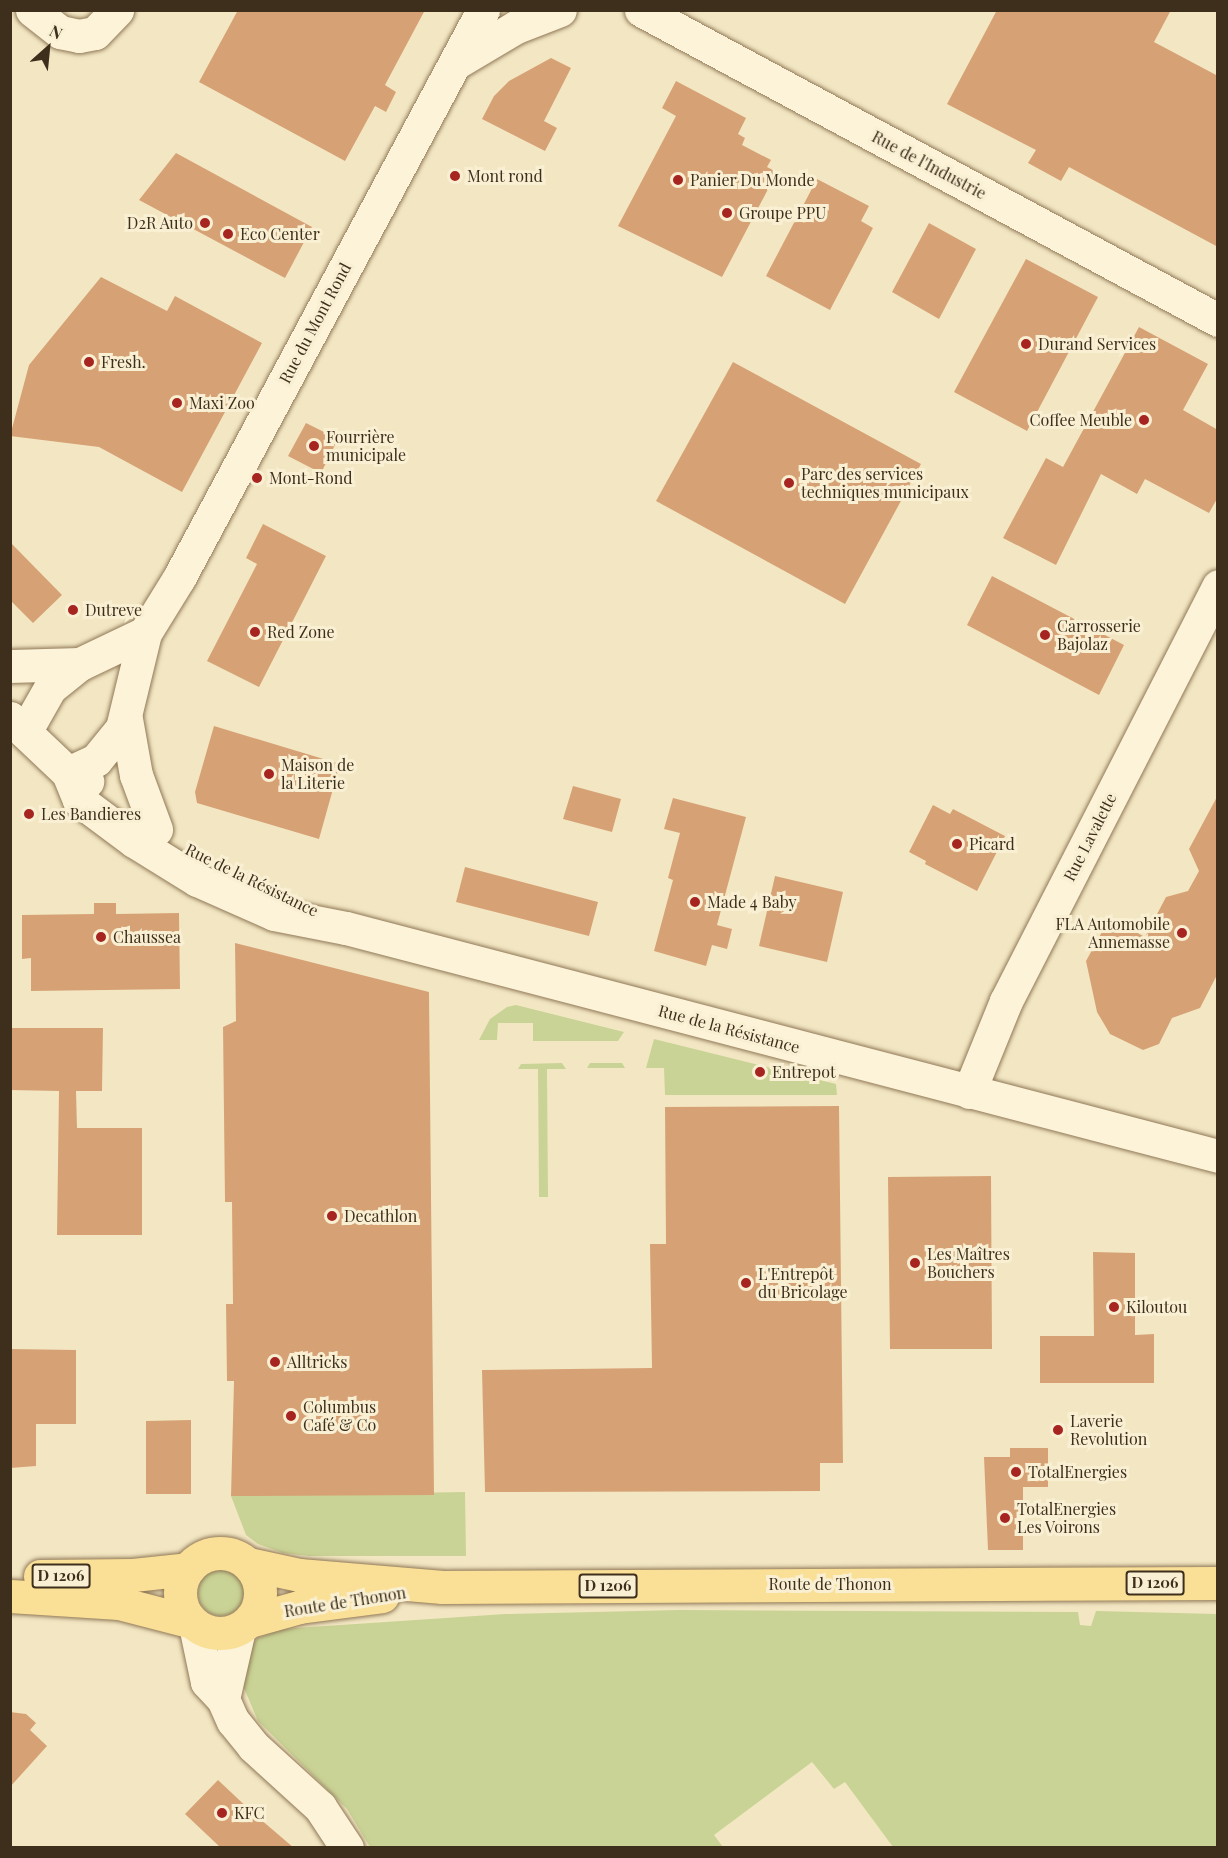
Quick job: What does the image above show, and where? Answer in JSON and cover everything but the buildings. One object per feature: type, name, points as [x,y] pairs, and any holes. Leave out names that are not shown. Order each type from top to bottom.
[{"type":"main road","points":[[214,1553],[232,1555],[248,1564],[260,1593],[259,1605],[244,1625],[213,1633],[194,1623],[180,1598],[188,1569],[214,1553]]},
{"type":"main road","name":"Route de Thonon","points":[[248,1564],[299,1575],[442,1587],[1218,1582]]},
{"type":"main road","name":"D 1206","points":[[10,1576],[112,1576],[188,1569]]},
{"type":"main road","name":"Route de Thonon","points":[[244,1625],[299,1607],[442,1587]]},
{"type":"main road","name":"D 1206","points":[[10,1596],[113,1602],[194,1623]]},
{"type":"street","points":[[32,10],[60,32],[79,36],[96,33],[117,10]]},
{"type":"street","name":"Rue du Mont Rond","points":[[68,773],[104,753],[126,718],[145,633],[179,578],[483,10]]},
{"type":"street","points":[[455,63],[516,27],[560,10]]},
{"type":"street","name":"Rue de l'Industrie","points":[[641,10],[1218,320]]},
{"type":"street","name":"Rue Lavalette","points":[[969,1092],[1006,1001],[1218,586]]},
{"type":"street","points":[[18,725],[59,679],[80,664],[145,633]]},
{"type":"street","points":[[10,666],[57,668],[80,664]]},
{"type":"street","name":"Rue du Mont Rond","points":[[126,718],[136,775],[156,829]]},
{"type":"street","name":"Rue de la Résistance","points":[[18,725],[68,773],[99,787],[156,829],[215,864],[346,928]]},
{"type":"street","name":"Rue de la Résistance","points":[[68,773],[79,800],[134,842],[189,875],[274,914],[346,928],[1218,1155]]},
{"type":"street","points":[[194,1623],[206,1677],[223,1699],[246,1739],[320,1807],[347,1848]]},
{"type":"street","points":[[223,1699],[244,1625]]},
{"type":"green space","points":[[516,1005],[624,1032],[618,1041],[533,1041],[533,1023],[498,1023],[497,1040],[479,1040],[490,1019],[507,1007]]},
{"type":"green space","points":[[654,1039],[836,1084],[837,1095],[665,1095],[664,1068],[646,1068]]},
{"type":"green space","points":[[562,1063],[566,1069],[547,1069],[548,1197],[539,1197],[538,1069],[518,1069],[521,1064]]},
{"type":"green space","points":[[590,1063],[622,1063],[625,1068],[587,1068]]},
{"type":"green space","points":[[465,1492],[466,1556],[309,1556],[283,1553],[258,1544],[246,1535],[231,1496]]},
{"type":"green space","points":[[221,1570],[237,1577],[244,1593],[237,1609],[221,1616],[205,1609],[198,1593],[205,1577]]},
{"type":"green space","points":[[679,1610],[1078,1612],[1080,1625],[1091,1626],[1096,1611],[1217,1614],[1217,1847],[893,1847],[845,1782],[834,1789],[812,1762],[714,1835],[723,1847],[370,1847],[347,1809],[258,1721],[241,1681],[252,1645],[258,1638],[281,1629],[505,1614]]},
{"type":"place","name":"Mont rond","points":[[455,176]]},
{"type":"place","name":"Panier Du Monde","points":[[678,180]]},
{"type":"place","name":"Groupe PPU","points":[[727,213]]},
{"type":"place","name":"D2R Auto","points":[[205,223]]},
{"type":"place","name":"Eco Center","points":[[228,234]]},
{"type":"place","name":"Durand Services","points":[[1026,344]]},
{"type":"place","name":"Fresh.","points":[[89,362]]},
{"type":"place","name":"Maxi Zoo","points":[[177,403]]},
{"type":"place","name":"Coffee Meuble","points":[[1144,420]]},
{"type":"place","name":"Fourrière municipale","points":[[314,446]]},
{"type":"place","name":"Mont-Rond","points":[[257,478]]},
{"type":"place","name":"Parc des services techniques municipaux","points":[[789,483]]},
{"type":"place","name":"Dutreve","points":[[73,610]]},
{"type":"place","name":"Red Zone","points":[[255,632]]},
{"type":"place","name":"Carrosserie Bajolaz","points":[[1045,635]]},
{"type":"place","name":"Maison de la Literie","points":[[269,774]]},
{"type":"place","name":"Les Bandieres","points":[[29,814]]},
{"type":"place","name":"Picard","points":[[957,844]]},
{"type":"place","name":"Made 4 Baby","points":[[695,902]]},
{"type":"place","name":"FLA Automobile Annemasse","points":[[1182,933]]},
{"type":"place","name":"Chaussea","points":[[101,937]]},
{"type":"place","name":"Entrepot","points":[[760,1072]]},
{"type":"place","name":"Decathlon","points":[[332,1216]]},
{"type":"place","name":"Les Maîtres Bouchers","points":[[915,1263]]},
{"type":"place","name":"L'Entrepôt du Bricolage","points":[[746,1283]]},
{"type":"place","name":"Kiloutou","points":[[1114,1307]]},
{"type":"place","name":"Alltricks","points":[[275,1362]]},
{"type":"place","name":"Columbus Café & Co","points":[[291,1416]]},
{"type":"place","name":"Laverie Revolution","points":[[1058,1430]]},
{"type":"place","name":"TotalEnergies","points":[[1016,1472]]},
{"type":"place","name":"TotalEnergies Les Voirons","points":[[1005,1518]]},
{"type":"place","name":"KFC","points":[[222,1813]]}]
